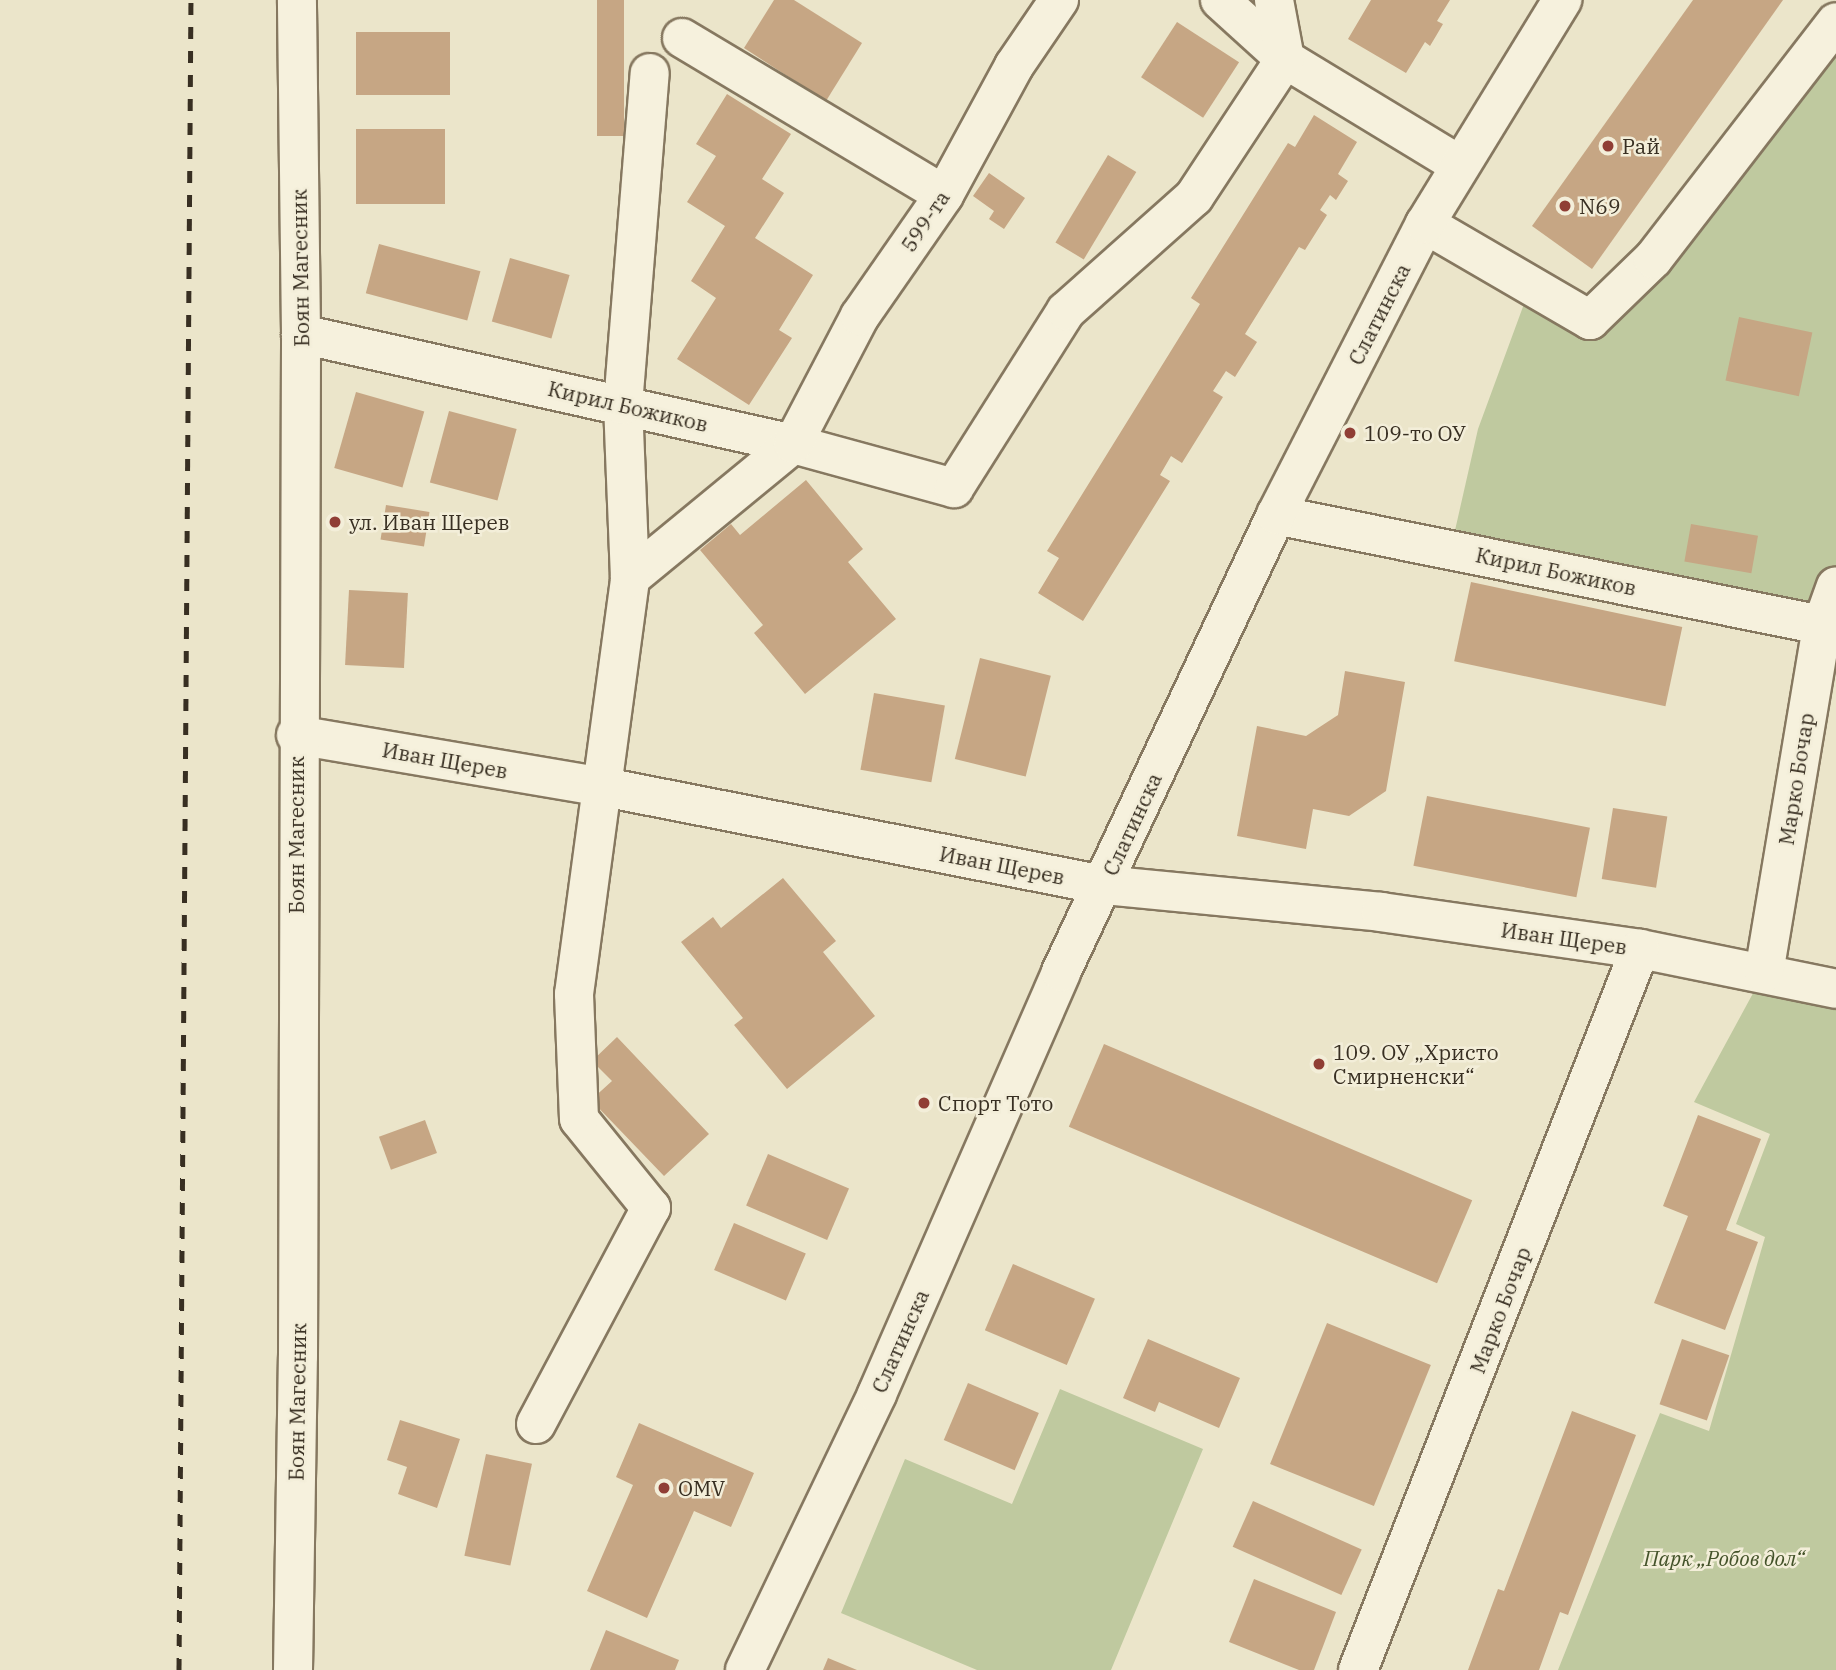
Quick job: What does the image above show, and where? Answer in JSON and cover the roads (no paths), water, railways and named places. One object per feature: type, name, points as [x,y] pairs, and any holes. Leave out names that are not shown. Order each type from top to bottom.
[{"type":"street","name":"Боян Магесник","points":[[293,1670],[298,1356],[296,735],[301,334],[297,0]]},
{"type":"street","name":"599-та","points":[[793,444],[860,316],[944,195],[1014,66],[1059,0]]},
{"type":"street","points":[[1220,0],[1285,59],[1459,165]]},
{"type":"street","points":[[1274,0],[1285,59]]},
{"type":"street","name":"Слатинска","points":[[745,1670],[877,1394],[1103,886],[1276,515],[1425,224],[1562,0]]},
{"type":"street","points":[[1425,224],[1590,320],[1653,258],[1836,22]]},
{"type":"street","points":[[682,38],[944,195]]},
{"type":"street","name":"Кирил Божиков","points":[[301,334],[793,444],[954,488],[1066,311],[1194,197],[1285,59]]},
{"type":"street","points":[[536,1424],[651,1208],[579,1119],[574,993],[604,787],[630,578],[623,405],[650,73]]},
{"type":"street","points":[[630,578],[793,444]]},
{"type":"street","name":"Кирил Божиков","points":[[1276,515],[1829,627]]},
{"type":"street","name":"Марко Бочар","points":[[1764,974],[1836,586]]},
{"type":"street","name":"Иван Щерев","points":[[296,735],[604,787],[1103,886],[1381,912],[1640,949],[1836,989]]},
{"type":"street","name":"Марко Бочар","points":[[1359,1670],[1640,949]]},
{"type":"railway","points":[[179,1670],[191,0]]},
{"type":"place","name":"Рай","points":[[1608,146]]},
{"type":"place","name":"N69","points":[[1565,206]]},
{"type":"place","name":"109-то ОУ","points":[[1350,433]]},
{"type":"place","name":"ул. Иван Щерев","points":[[335,522]]},
{"type":"place","name":"109. ОУ „Христо Смирненски“","points":[[1319,1064]]},
{"type":"place","name":"Спорт Тото","points":[[924,1103]]},
{"type":"place","name":"OMV","points":[[664,1488]]},
{"type":"park label","name":"Парк „Робов дол“","points":[[1724,1558]]}]
